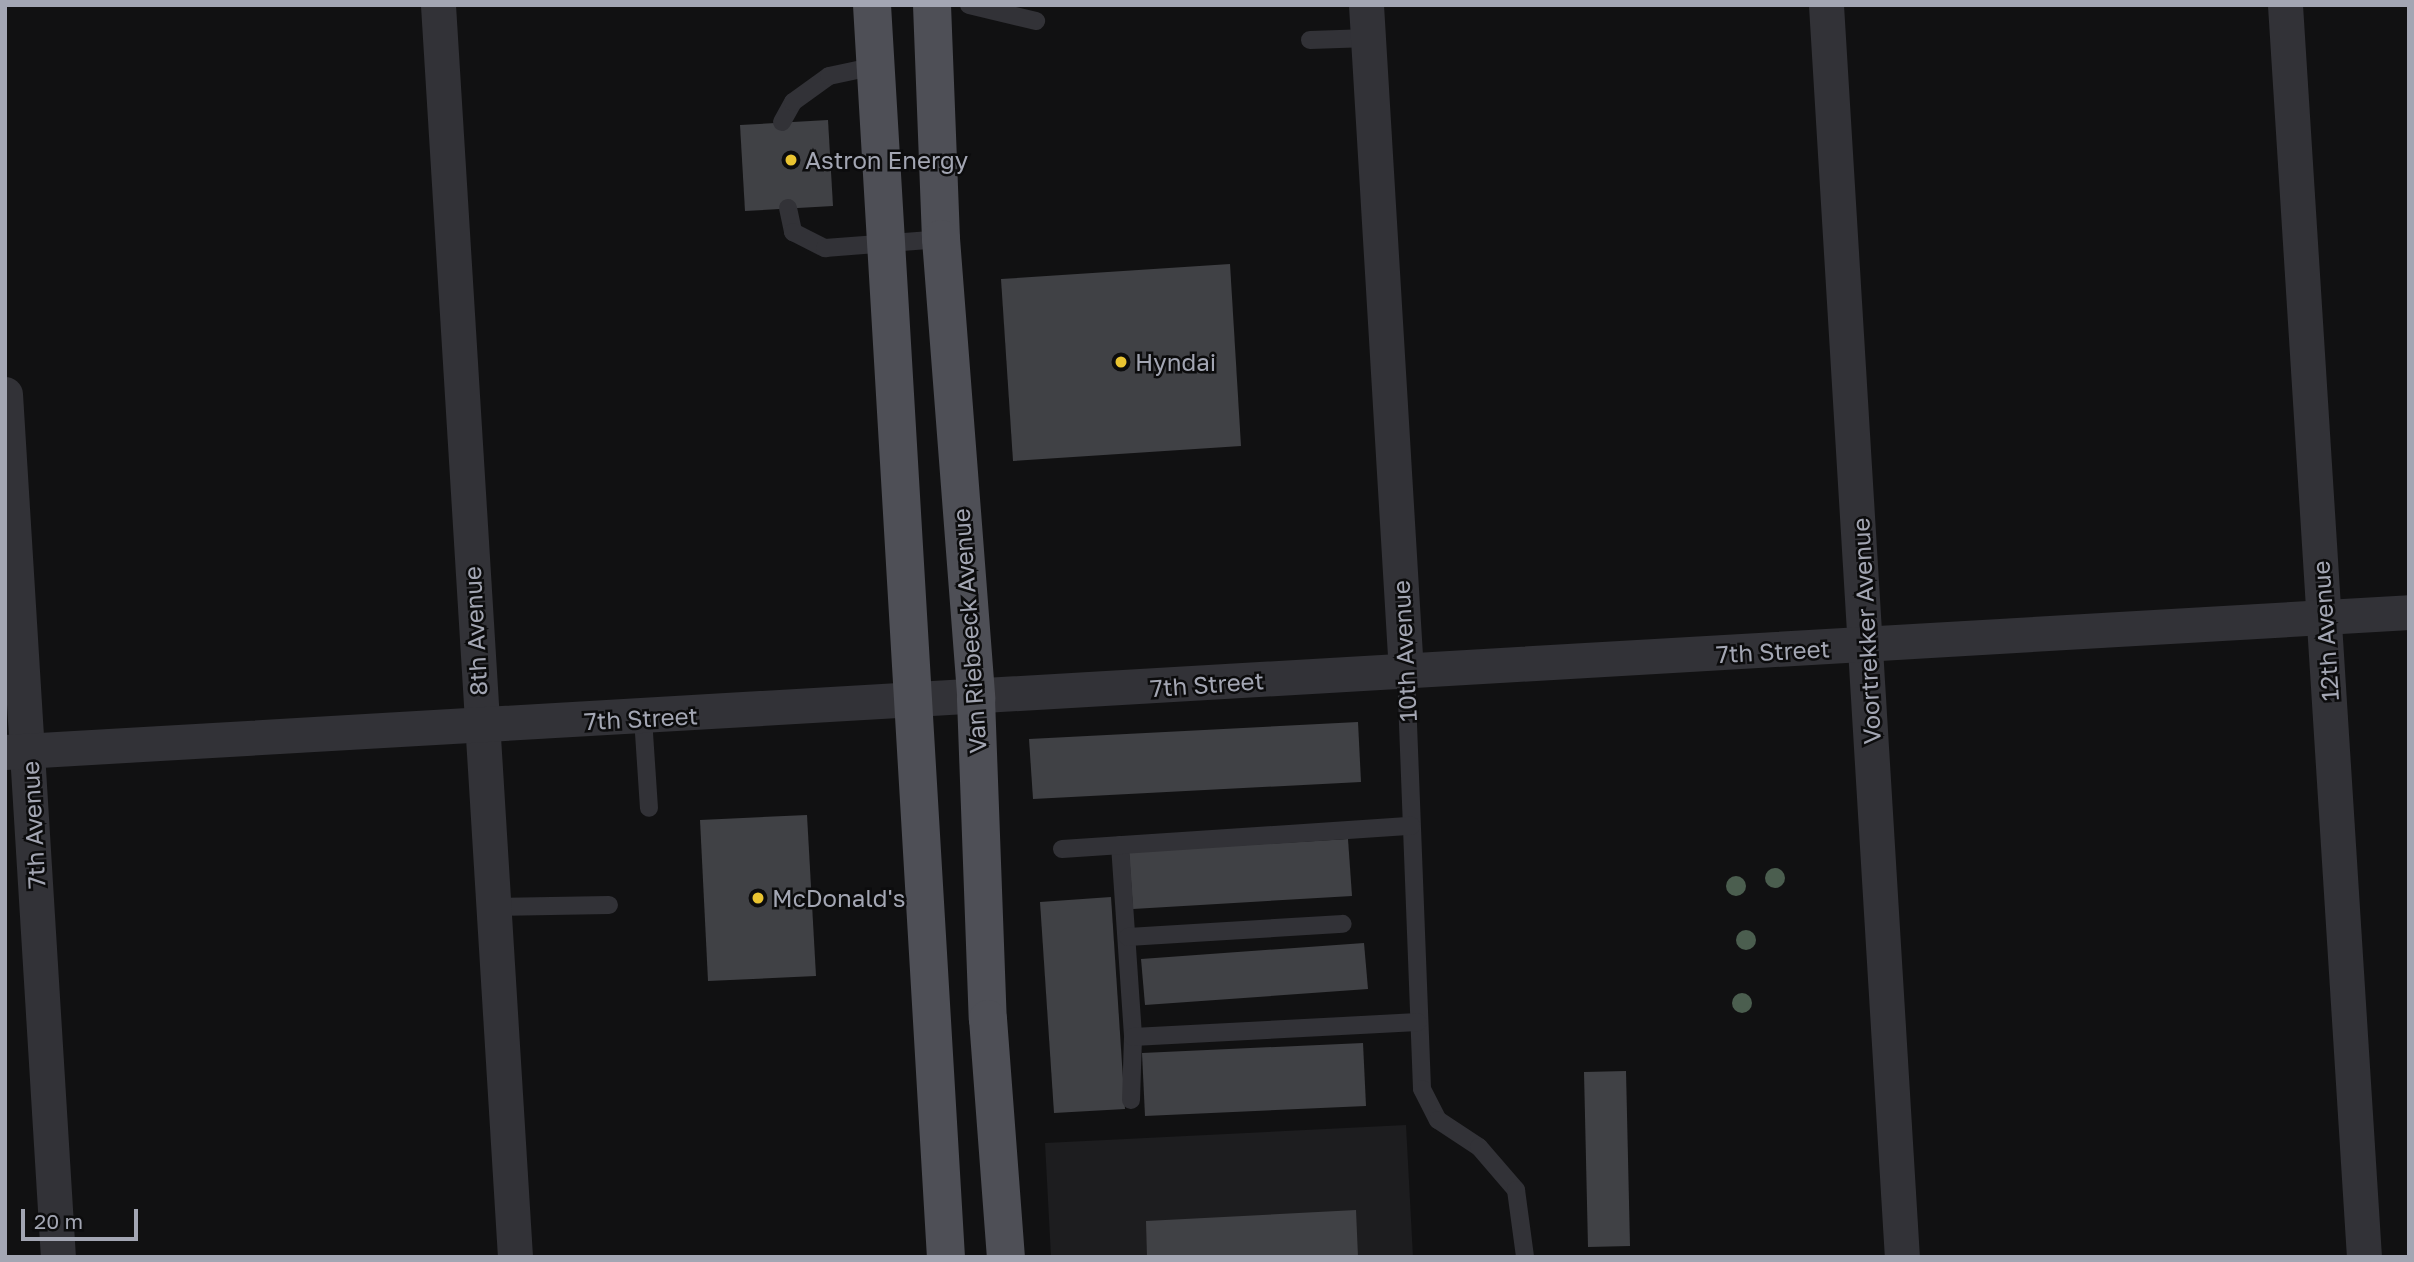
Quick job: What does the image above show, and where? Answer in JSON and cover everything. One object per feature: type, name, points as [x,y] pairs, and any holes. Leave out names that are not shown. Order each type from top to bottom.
[{"type":"main road","points":[[872,5],[946,1257]]},
{"type":"main road","name":"Van Riebeeck Avenue","points":[[932,5],[941,239],[976,699],[988,1019],[1006,1257]]},
{"type":"street","name":"8th Avenue","points":[[438,5],[516,1257]]},
{"type":"street","name":"Voortrekker Avenue","points":[[1826,5],[1867,645],[1902,1257]]},
{"type":"street","name":"12th Avenue","points":[[2285,5],[2364,1257]]},
{"type":"street","name":"10th Avenue","points":[[1368,22],[1406,672]]},
{"type":"street","name":"7th Avenue","points":[[5,394],[17,751],[58,1257]]},
{"type":"street","name":"7th Street","points":[[17,751],[914,703],[2409,612]]},
{"type":"lane","points":[[969,5],[1036,21]]},
{"type":"lane","points":[[1310,40],[1368,22]]},
{"type":"lane","points":[[782,122],[793,102],[829,76],[876,66]]},
{"type":"lane","points":[[788,208],[793,232],[803,241],[825,248],[886,241],[941,239]]},
{"type":"lane","name":"10th Avenue","points":[[1406,672],[1418,1066],[1429,1107],[1479,1147],[1516,1190],[1525,1257]]},
{"type":"lane","points":[[643,718],[649,808]]},
{"type":"lane","points":[[1062,849],[1411,826]]},
{"type":"lane","points":[[1120,845],[1133,1037],[1131,1100]]},
{"type":"lane","points":[[495,907],[609,905]]},
{"type":"lane","points":[[1128,937],[1343,924]]},
{"type":"lane","points":[[1133,1037],[1418,1022]]},
{"type":"shaded area","points":[[1406,1125],[1413,1257],[1051,1257],[1045,1143]]},
{"type":"building","points":[[828,120],[833,206],[745,211],[740,125]]},
{"type":"building","name":"Hyndai","points":[[1230,264],[1241,446],[1013,461],[1001,279]]},
{"type":"building","points":[[1358,722],[1361,782],[1033,799],[1029,739]]},
{"type":"building","name":"McDonald's","points":[[807,815],[816,976],[708,981],[700,820]]},
{"type":"building","points":[[1348,839],[1352,896],[1133,909],[1129,852]]},
{"type":"building","points":[[1111,897],[1125,1109],[1054,1113],[1040,902]]},
{"type":"building","points":[[1364,943],[1368,989],[1145,1005],[1141,959]]},
{"type":"building","points":[[1363,1043],[1366,1106],[1145,1116],[1142,1053]]},
{"type":"building","points":[[1626,1071],[1630,1246],[1588,1247],[1584,1072]]},
{"type":"building","points":[[1356,1210],[1358,1257],[1147,1257],[1146,1221]]},
{"type":"place","name":"Astron Energy","points":[[791,160]]},
{"type":"place","name":"Hyndai","points":[[1121,362]]},
{"type":"place","name":"McDonald's","points":[[758,898]]}]
